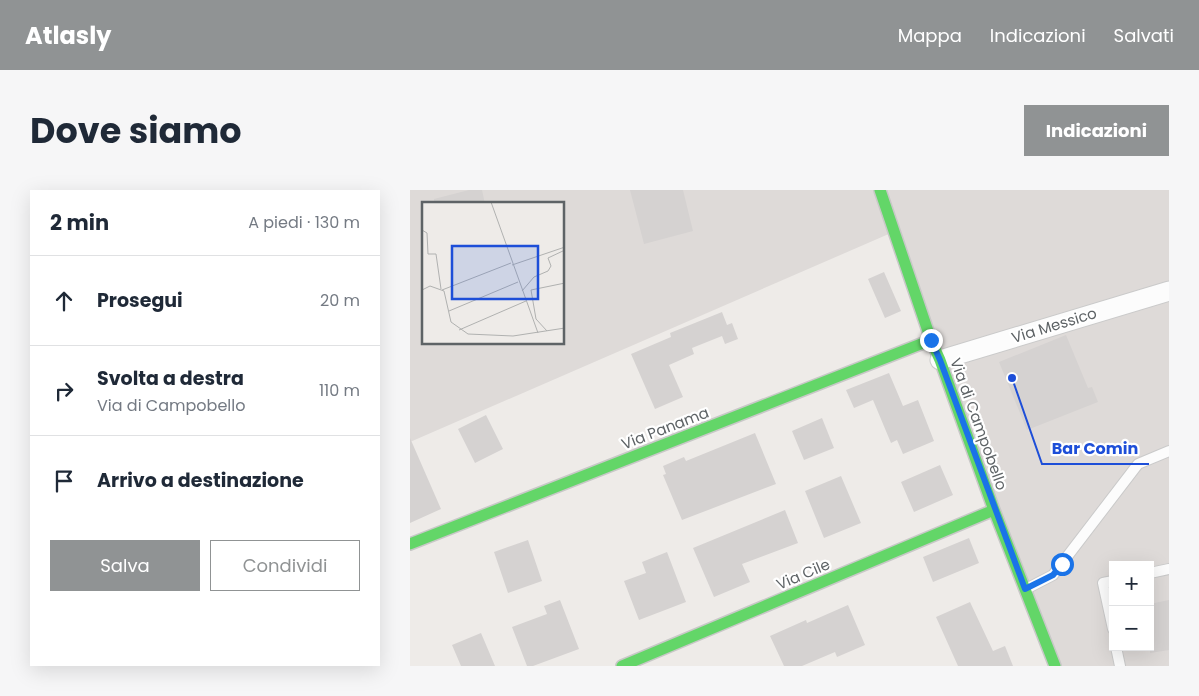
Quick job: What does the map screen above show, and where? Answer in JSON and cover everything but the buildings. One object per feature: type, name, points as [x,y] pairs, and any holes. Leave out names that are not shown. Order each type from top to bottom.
[{"type":"street","name":"Via di Campobello","points":[[880,190],[931,340],[994,510],[1055,666]]},
{"type":"street","name":"Via Messico","points":[[940,360],[1169,291]]},
{"type":"street","name":"Via Panama","points":[[410,544],[931,340]]},
{"type":"street","name":"Via Cile","points":[[622,666],[994,510]]},
{"type":"lane","points":[[1025,589],[1053,575],[1138,464],[1169,450]]},
{"type":"lane","points":[[1154,572],[1169,569]]},
{"type":"lane","points":[[1109,582],[1103,583],[1109,611]]},
{"type":"lane","points":[[1117,651],[1120,666]]},
{"type":"shaded area","points":[[410,190],[873,190],[891,233],[410,442]]},
{"type":"shaded area","points":[[880,190],[1169,190],[1169,666],[1055,666]]},
{"type":"traffic: fast","points":[[880,190],[931,340],[994,510],[1055,666]]},
{"type":"traffic: fast","points":[[410,544],[931,340]]},
{"type":"traffic: fast","points":[[622,666],[994,510]]},
{"type":"place","name":"Bar Comin","points":[[1012,378]]},
{"type":"route","points":[[931,340],[1025,589],[1053,575],[1062,564]]}]
